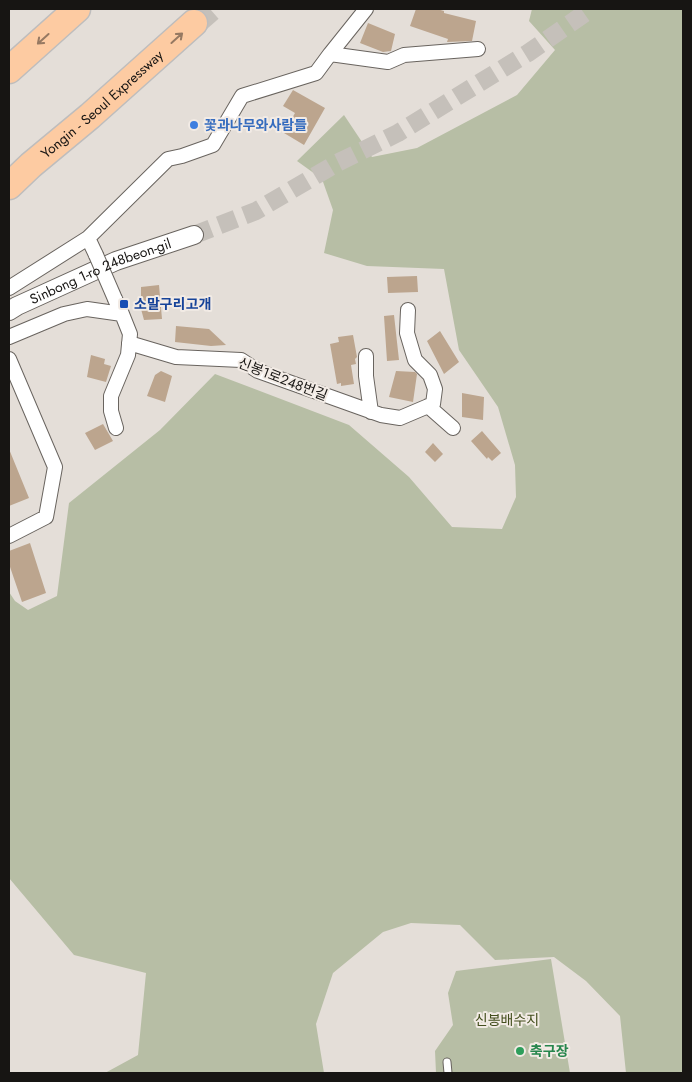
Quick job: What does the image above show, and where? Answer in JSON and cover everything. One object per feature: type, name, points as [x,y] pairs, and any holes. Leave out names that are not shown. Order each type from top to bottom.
[{"type":"highway","points":[[9,70],[77,9]]},
{"type":"highway","name":"Yongin - Seoul Expressway","points":[[9,186],[194,23]]},
{"type":"street","points":[[9,288],[88,238],[168,159],[212,145],[242,96],[316,73],[366,9]]},
{"type":"street","points":[[330,54],[388,62],[404,55],[478,49]]},
{"type":"street","name":"Sinbong 1-ro 248beon-gil","points":[[9,311],[116,261],[194,235]]},
{"type":"street","points":[[88,238],[130,334],[128,355],[112,396],[111,411],[116,428]]},
{"type":"street","points":[[9,337],[64,314],[87,309],[122,314]]},
{"type":"street","points":[[408,310],[407,333],[415,360],[430,375],[435,389],[431,405],[453,428]]},
{"type":"street","name":"신봉1로248번길","points":[[129,343],[176,357],[241,360],[258,371],[371,412],[400,418],[431,405]]},
{"type":"street","points":[[366,356],[366,376],[371,412]]},
{"type":"street","points":[[9,359],[55,467],[46,517],[9,536]]},
{"type":"lane","points":[[448,1062],[448,1073]]},
{"type":"green space","points":[[532,9],[683,9],[683,1073],[626,1073],[620,1016],[586,981],[554,957],[495,960],[460,925],[411,923],[383,932],[333,973],[316,1024],[324,1073],[105,1073],[138,1055],[146,973],[74,955],[9,878],[9,592],[15,601],[28,610],[57,596],[69,503],[160,430],[215,374],[349,425],[409,477],[452,527],[502,529],[516,497],[515,465],[498,407],[459,350],[444,269],[367,266],[324,253],[333,210],[322,179],[297,161],[344,115],[372,157],[417,148],[517,95],[555,50],[529,21]]},
{"type":"green space","name":"신봉배수지","points":[[551,959],[570,1073],[436,1073],[435,1051],[453,1025],[448,993],[456,971]]},
{"type":"building","points":[[416,9],[437,9],[444,11],[444,13],[476,21],[472,41],[447,42],[448,39],[410,26]]},
{"type":"building","points":[[368,23],[395,34],[391,51],[383,52],[360,43]]},
{"type":"building","points":[[293,90],[325,108],[304,145],[284,133],[295,113],[283,106]]},
{"type":"building","points":[[417,276],[418,292],[388,293],[387,277]]},
{"type":"building","points":[[159,285],[162,319],[144,320],[141,309],[141,287]]},
{"type":"building","points":[[394,315],[399,360],[387,361],[384,316]]},
{"type":"building","points":[[176,326],[209,329],[226,345],[211,346],[175,342]]},
{"type":"building","points":[[440,331],[459,362],[444,374],[427,341]]},
{"type":"building","points":[[353,335],[357,357],[355,359],[356,364],[351,365],[354,384],[341,386],[341,383],[337,384],[330,344],[339,342],[338,337]]},
{"type":"building","points":[[91,355],[105,359],[104,364],[111,366],[106,382],[87,377]]},
{"type":"building","points":[[161,371],[172,376],[165,402],[147,396],[155,375]]},
{"type":"building","points":[[396,371],[415,372],[417,374],[413,402],[389,397]]},
{"type":"building","points":[[462,393],[484,397],[483,420],[462,417]]},
{"type":"building","points":[[103,424],[113,441],[95,450],[85,433]]},
{"type":"building","points":[[482,431],[501,453],[492,461],[488,457],[487,459],[471,441]]},
{"type":"building","points":[[433,443],[443,454],[435,462],[425,452]]},
{"type":"building","points":[[9,449],[29,498],[9,506]]},
{"type":"building","points":[[30,543],[46,593],[22,602],[9,564],[9,551]]},
{"type":"tunnel","points":[[194,23],[210,9]]},
{"type":"tunnel","points":[[194,235],[256,211],[337,163],[398,133],[528,53],[591,9]]},
{"type":"place","name":"꽃과나무와사람들","points":[[194,125]]},
{"type":"place","name":"소말구리고개","points":[[124,304]]},
{"type":"place","name":"축구장","points":[[520,1051]]}]
